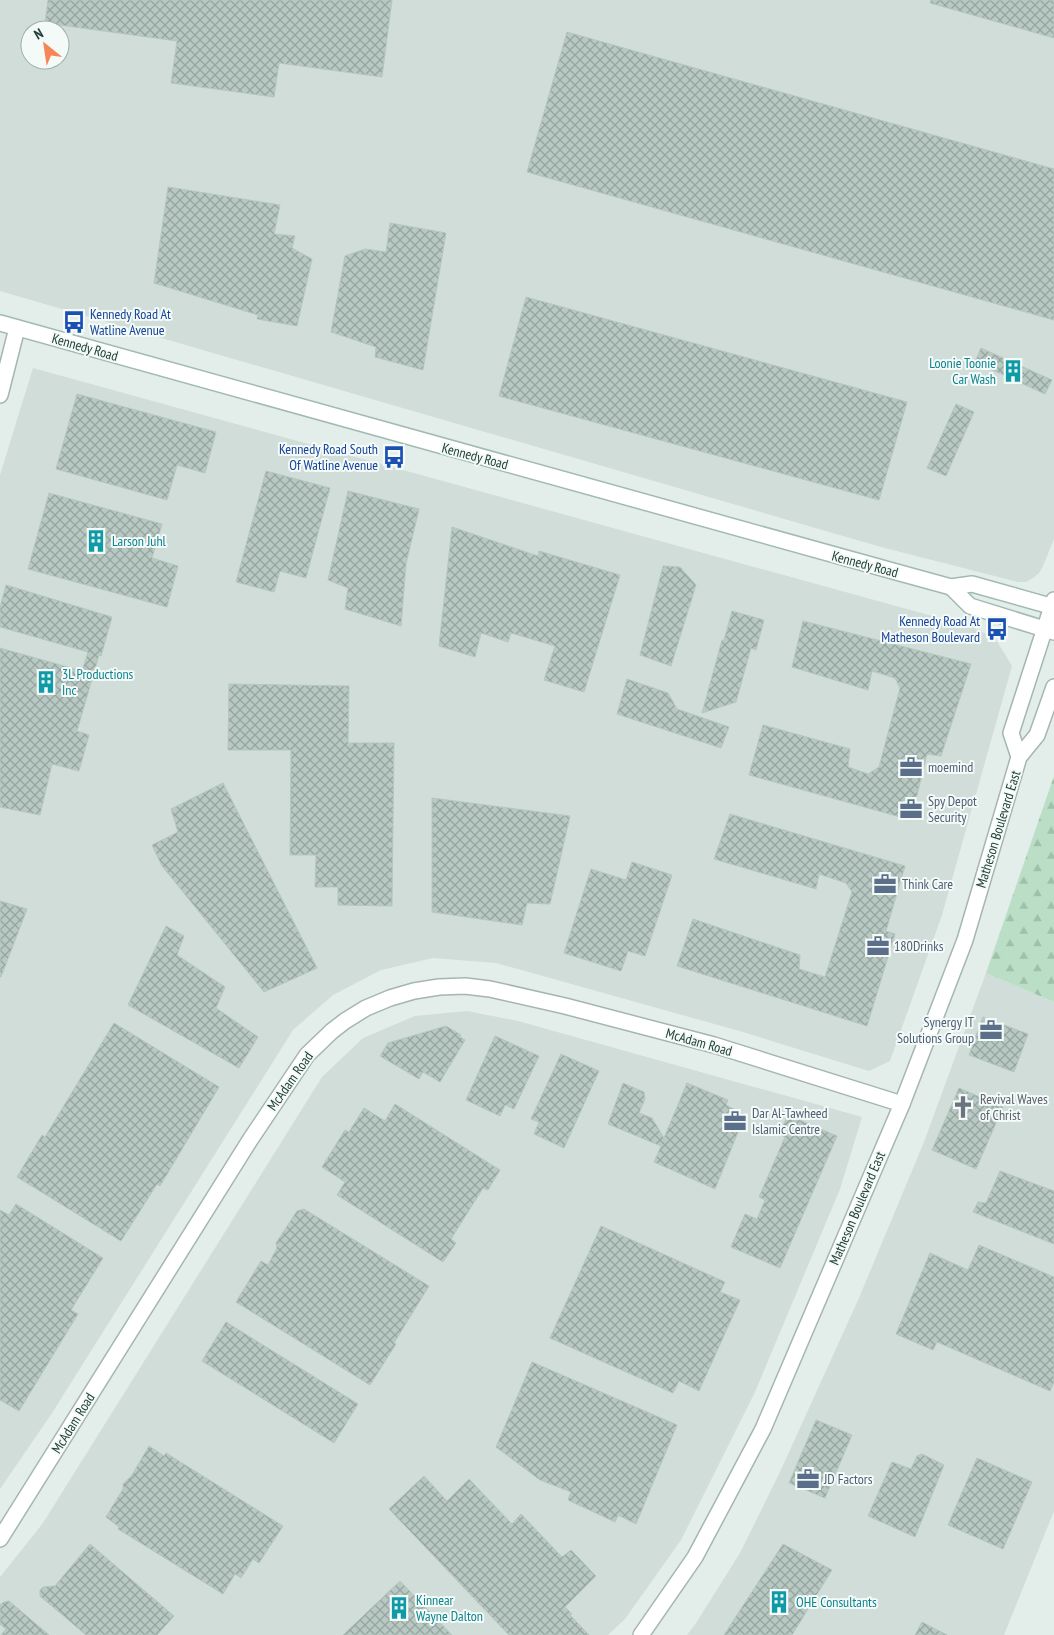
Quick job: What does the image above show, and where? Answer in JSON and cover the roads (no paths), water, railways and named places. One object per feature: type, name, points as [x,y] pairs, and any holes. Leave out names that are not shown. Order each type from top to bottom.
[{"type":"street","name":"Kennedy Road","points":[[0,323],[444,448],[951,587],[972,584],[1053,605]]},
{"type":"street","points":[[0,395],[18,328]]},
{"type":"street","name":"Kennedy Road","points":[[951,587],[970,606],[1049,631]]},
{"type":"street","name":"Matheson Boulevard East","points":[[1019,757],[1011,733],[1049,631],[1053,605]]},
{"type":"street","name":"Matheson Boulevard East","points":[[641,1635],[695,1557],[764,1429],[902,1104],[965,940],[1019,757],[1037,735],[1054,687]]},
{"type":"street","name":"McAdam Road","points":[[0,1539],[250,1140],[307,1055],[345,1021],[366,1008],[414,991],[439,987],[465,986],[490,989],[565,1006],[714,1045],[902,1104]]},
{"type":"place","name":"Kennedy Road At Watline Avenue","points":[[74,322]]},
{"type":"place","name":"Loonie Toonie Car Wash","points":[[1013,371]]},
{"type":"place","name":"Kennedy Road South Of Watline Avenue","points":[[394,457]]},
{"type":"place","name":"Larson Juhl","points":[[96,541]]},
{"type":"place","name":"Kennedy Road At Matheson Boulevard","points":[[997,629]]},
{"type":"place","name":"3L Productions Inc","points":[[46,682]]},
{"type":"place","name":"moemind","points":[[911,767]]},
{"type":"place","name":"Spy Depot Security","points":[[911,809]]},
{"type":"place","name":"Think Care","points":[[885,884]]},
{"type":"place","name":"180Drinks","points":[[878,946]]},
{"type":"place","name":"Synergy IT Solutions Group","points":[[991,1030]]},
{"type":"place","name":"Revival Waves of Christ","points":[[963,1107]]},
{"type":"place","name":"Dar Al-Tawheed Islamic Centre","points":[[735,1121]]},
{"type":"place","name":"JD Factors","points":[[808,1479]]},
{"type":"place","name":"OHE Consultants","points":[[779,1602]]},
{"type":"place","name":"Kinnear Wayne Dalton","points":[[399,1608]]}]
